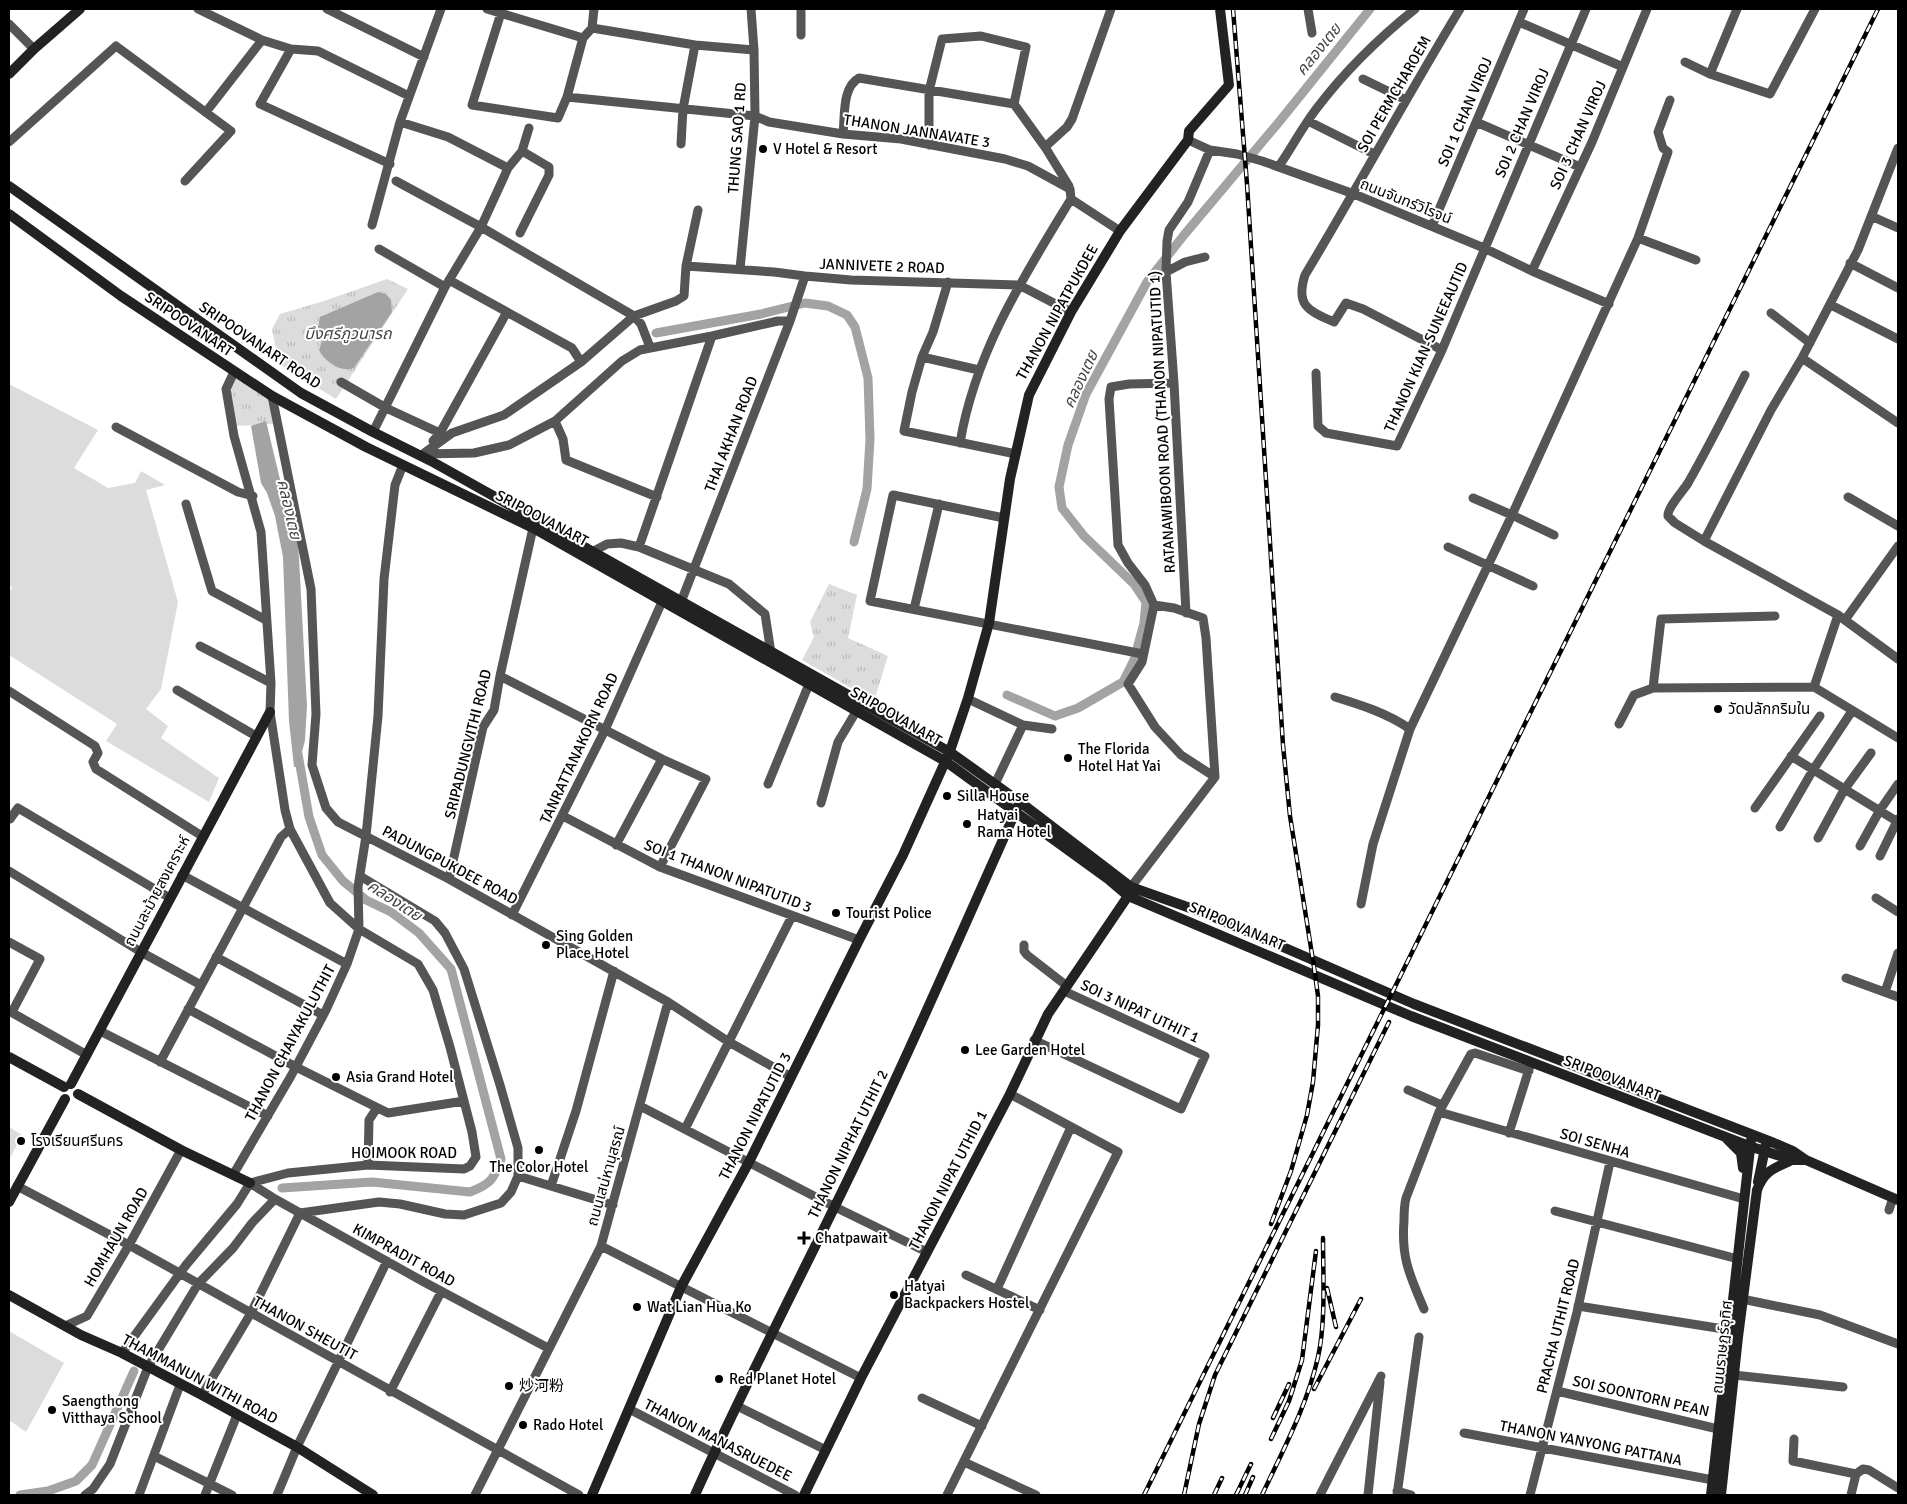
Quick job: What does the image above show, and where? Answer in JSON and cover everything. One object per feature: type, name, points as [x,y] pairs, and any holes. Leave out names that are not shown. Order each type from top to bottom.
[{"type":"street","points":[[9,74],[34,49],[80,9]]},
{"type":"street","points":[[198,9],[262,40],[292,50],[318,51],[409,96]]},
{"type":"street","points":[[327,9],[424,57]]},
{"type":"street","points":[[372,225],[400,122],[441,9]]},
{"type":"street","points":[[487,9],[583,38]]},
{"type":"street","points":[[501,13],[472,105],[558,118],[567,97],[583,38],[592,28],[594,9]]},
{"type":"street","name":"THUNG SAO 1 RD","points":[[740,269],[755,116],[751,9]]},
{"type":"street","points":[[801,9],[801,35]]},
{"type":"street","points":[[1045,147],[1067,127],[1072,119],[1111,9]]},
{"type":"street","name":"THANON NIPATPUKDEE","points":[[948,756],[968,699],[989,623],[1004,518],[1029,395],[1071,312],[1120,231],[1188,140],[1189,131],[1229,85],[1220,9]]},
{"type":"street","points":[[1308,9],[1312,33]]},
{"type":"street","points":[[1279,166],[1316,109],[1350,69],[1390,29],[1415,9]]},
{"type":"street","name":"SOI PERMCHAROEM","points":[[1442,350],[1346,303],[1334,322],[1310,312],[1303,301],[1302,287],[1306,275],[1354,194],[1374,154],[1460,9]]},
{"type":"street","name":"SOI 1 CHAN VIROJ","points":[[1432,226],[1524,9]]},
{"type":"street","name":"SOI 2 CHAN VIROJ","points":[[1484,248],[1586,9]]},
{"type":"street","name":"SOI 3 CHAN VIROJ","points":[[1532,271],[1580,167],[1647,9]]},
{"type":"street","points":[[1710,74],[1737,9]]},
{"type":"street","points":[[1685,62],[1710,74],[1770,94],[1816,9]]},
{"type":"street","points":[[1519,22],[1623,67]]},
{"type":"street","points":[[9,24],[34,49]]},
{"type":"street","points":[[592,28],[695,46],[754,50]]},
{"type":"street","points":[[929,145],[929,91],[942,39],[981,36],[1026,47],[1014,104]]},
{"type":"street","points":[[206,112],[262,40]]},
{"type":"street","points":[[9,142],[116,46],[231,131],[185,181]]},
{"type":"street","points":[[681,144],[683,109],[695,46]]},
{"type":"street","points":[[292,50],[260,104],[390,164]]},
{"type":"street","points":[[842,134],[848,90],[853,81],[859,78],[1014,104],[1045,147],[1070,188],[1071,199],[1019,285],[979,370],[965,414],[960,443]]},
{"type":"street","points":[[1363,79],[1406,100]]},
{"type":"street","name":"THANON JANNAVATE 3","points":[[567,97],[755,116],[770,122],[842,134],[902,139],[1005,159],[1028,166],[1070,188]]},
{"type":"street","points":[[1361,904],[1372,844],[1410,729],[1488,566],[1638,238],[1668,152],[1663,148],[1658,132],[1670,100]]},
{"type":"street","points":[[1308,121],[1374,154]]},
{"type":"street","points":[[400,122],[448,137],[508,168]]},
{"type":"street","points":[[1476,122],[1580,167]]},
{"type":"street","points":[[366,447],[447,283],[481,228],[508,168],[522,151],[529,128]]},
{"type":"street","name":"ถนนจันทร์วิโรจน์","points":[[1188,140],[1210,150],[1237,154],[1279,166],[1354,194],[1484,248],[1609,304]]},
{"type":"street","points":[[1704,541],[1770,410],[1802,358],[1858,250],[1898,148]]},
{"type":"street","name":"RATANAWIBOON ROAD (THANON NIPATUTID 1)","points":[[1186,613],[1166,272],[1167,241],[1169,230],[1188,202],[1210,150]]},
{"type":"street","points":[[520,233],[549,175],[549,167],[522,151]]},
{"type":"street","points":[[396,181],[634,316],[649,343]]},
{"type":"street","name":"SRIPOOVANART ROAD","points":[[9,186],[301,393],[431,461]]},
{"type":"street","points":[[1071,199],[1120,231]]},
{"type":"street","points":[[423,454],[452,433],[504,415],[581,362],[634,316],[676,301],[684,296],[686,266],[698,210]]},
{"type":"street","name":"SRIPOOVANART","points":[[9,214],[121,296],[272,396],[366,447],[592,552],[809,684],[948,756],[1018,806],[1108,879],[1129,892],[1530,1067],[1750,1146],[1766,1145],[1793,1151],[1806,1160],[1896,1199]]},
{"type":"street","points":[[1871,216],[1898,228]]},
{"type":"street","points":[[1638,238],[1696,260]]},
{"type":"street","name":"THANON KIAN-SUNEEAUTID","points":[[1316,373],[1318,426],[1326,433],[1397,446],[1442,350],[1484,248]]},
{"type":"street","points":[[379,249],[507,312],[572,348],[581,362]]},
{"type":"street","points":[[1166,272],[1185,262],[1205,257]]},
{"type":"street","points":[[1850,263],[1898,288]]},
{"type":"street","name":"JANNIVETE 2 ROAD","points":[[686,266],[740,269],[850,280],[1019,285],[1071,312]]},
{"type":"street","name":"THAI AKHAN ROAD","points":[[680,602],[791,318],[805,276]]},
{"type":"street","points":[[948,282],[933,332],[922,357],[904,431],[1016,454]]},
{"type":"street","points":[[1831,304],[1898,339]]},
{"type":"street","points":[[423,454],[440,434],[507,312]]},
{"type":"street","points":[[1771,313],[1810,343]]},
{"type":"street","points":[[423,454],[474,453],[509,445],[555,421],[622,361],[649,343],[712,336],[791,318]]},
{"type":"street","points":[[639,547],[712,336]]},
{"type":"street","points":[[922,357],[979,370]]},
{"type":"street","points":[[1802,358],[1898,423]]},
{"type":"street","name":"HOIMOOK ROAD","points":[[234,372],[226,389],[234,436],[261,532],[271,683],[270,712],[285,810],[290,829],[330,903],[418,964],[422,970],[433,990],[476,1146],[476,1157],[470,1166],[464,1169],[368,1165],[288,1173],[253,1185]]},
{"type":"street","points":[[1745,376],[1681,495],[1668,512],[1668,516],[1675,523],[1704,541],[1841,617],[1898,659]]},
{"type":"street","points":[[341,382],[386,408],[440,434]]},
{"type":"street","points":[[1174,383],[1129,384],[1111,387],[1109,400],[1118,545],[1128,563],[1145,585],[1154,605],[1142,662],[1128,684],[1155,727],[1181,755],[1215,776]]},
{"type":"street","points":[[272,396],[311,589],[316,714],[312,765],[326,808],[338,822],[366,836],[358,887],[359,924]]},
{"type":"street","points":[[555,421],[563,439],[566,460],[657,497]]},
{"type":"street","points":[[116,427],[238,492],[252,496]]},
{"type":"street","points":[[423,454],[431,461]]},
{"type":"street","name":"SRIPOOVANART","points":[[431,461],[534,524],[664,596],[680,602],[771,652],[948,756],[995,784],[1018,806]]},
{"type":"street","name":"PADUNGPUKDEE ROAD","points":[[403,465],[395,485],[384,579],[378,716],[366,836],[449,879],[614,971],[668,1002],[729,1042],[791,1077]]},
{"type":"street","points":[[1004,518],[893,495],[870,601],[1143,654]]},
{"type":"street","points":[[1848,497],[1898,526]]},
{"type":"street","points":[[1473,498],[1512,514],[1554,535]]},
{"type":"street","points":[[186,504],[212,591],[266,620]]},
{"type":"street","points":[[914,609],[939,504]]},
{"type":"street","name":"SRIPADUNGVITHI ROAD","points":[[449,879],[483,727],[494,710],[534,524]]},
{"type":"street","points":[[592,552],[607,544],[621,543],[639,547],[729,584],[765,614],[771,652]]},
{"type":"street","points":[[1814,687],[1841,617],[1898,546]]},
{"type":"street","points":[[1448,547],[1533,586]]},
{"type":"street","name":"TANRATTANAKORN ROAD","points":[[512,914],[605,730],[664,596]]},
{"type":"street","points":[[1129,892],[1215,776],[1203,618],[1174,608],[1154,605]]},
{"type":"street","points":[[1653,688],[1661,619],[1775,616]]},
{"type":"street","points":[[200,646],[271,683]]},
{"type":"street","points":[[500,676],[662,759],[706,779],[660,867]]},
{"type":"street","points":[[768,784],[809,684]]},
{"type":"street","points":[[1619,724],[1634,695],[1653,688],[1814,687],[1898,738]]},
{"type":"street","points":[[177,690],[256,736]]},
{"type":"street","points":[[9,691],[97,748],[98,753],[93,762],[96,769],[202,836]]},
{"type":"street","points":[[1335,697],[1365,706],[1400,722],[1410,729]]},
{"type":"street","points":[[968,699],[1023,725],[1052,729]]},
{"type":"street","points":[[821,803],[838,742],[857,710]]},
{"type":"street","points":[[1780,827],[1852,711]]},
{"type":"street","name":"ถนนละม้ายสงเคราะห์","points":[[67,1086],[87,1055],[202,836],[270,712]]},
{"type":"street","points":[[1755,808],[1820,716]]},
{"type":"street","points":[[995,784],[1023,725]]},
{"type":"street","points":[[1818,838],[1844,790],[1871,753]]},
{"type":"street","name":"THANON NIPATUTID 3","points":[[592,1495],[681,1287],[750,1162],[859,940],[904,855],[948,756]]},
{"type":"street","points":[[1791,756],[1844,790],[1898,821],[1880,856]]},
{"type":"street","points":[[616,845],[662,759]]},
{"type":"street","points":[[1860,846],[1880,810],[1898,784]]},
{"type":"street","name":"THANON NIPHAT UTHIT 2","points":[[695,1495],[797,1280],[914,1042],[1018,806]]},
{"type":"street","points":[[9,818],[18,808],[170,898]]},
{"type":"street","name":"SOI 1 THANON NIPATUTID 3","points":[[563,816],[660,867],[859,940]]},
{"type":"street","points":[[160,1062],[280,837],[290,829]]},
{"type":"street","points":[[9,871],[141,952],[201,985]]},
{"type":"street","points":[[182,876],[347,964]]},
{"type":"street","points":[[202,1395],[251,1313],[300,1213],[379,1202],[400,1204],[445,1214],[464,1215],[501,1203],[511,1192],[518,1176],[518,1148],[464,969],[445,933],[435,921],[360,876]]},
{"type":"street","name":"SRIPOOVANART","points":[[1129,892],[1207,914],[1414,1004],[1752,1134],[1766,1145],[1792,1160],[1806,1160]]},
{"type":"street","name":"THANON NIPAT UTHID 1","points":[[804,1495],[861,1378],[1010,1094],[1048,1014],[1129,892]]},
{"type":"street","points":[[1876,898],[1898,912]]},
{"type":"street","points":[[685,1129],[792,916]]},
{"type":"street","name":"THANON CHAIYAKULUTHIT","points":[[233,1175],[296,1067],[323,1015],[347,964],[359,924]]},
{"type":"street","points":[[9,942],[40,959],[10,1012],[87,1055]]},
{"type":"street","points":[[1024,945],[1024,951],[1066,989]]},
{"type":"street","points":[[1885,992],[1898,953]]},
{"type":"street","points":[[216,957],[323,1015]]},
{"type":"street","points":[[551,1186],[576,1111],[614,971]]},
{"type":"street","points":[[1846,978],[1898,997]]},
{"type":"street","name":"SOI 3 NIPAT UTHIT 1","points":[[1034,1040],[1181,1109],[1205,1056],[1066,989]]},
{"type":"street","name":"ถนนเสน่หานุสรณ์","points":[[475,1495],[601,1246],[668,1002]]},
{"type":"street","points":[[188,1009],[296,1067],[388,1113],[464,1101]]},
{"type":"street","points":[[100,1030],[268,1116]]},
{"type":"street","points":[[1424,1309],[1405,1262],[1402,1241],[1404,1207],[1441,1109],[1471,1054],[1475,1053],[1530,1067],[1509,1133]]},
{"type":"street","points":[[9,1056],[67,1086],[76,1087],[78,1094],[181,1150],[253,1185],[179,1274],[122,1353]]},
{"type":"street","points":[[65,1099],[62,1092],[67,1086]]},
{"type":"street","name":"SOI SENHA","points":[[1408,1090],[1441,1109],[1509,1133],[1610,1162],[1748,1197]]},
{"type":"street","points":[[65,1099],[73,1100],[78,1094]]},
{"type":"street","points":[[947,1495],[1118,1152],[1010,1094]]},
{"type":"street","points":[[9,1202],[65,1099]]},
{"type":"street","points":[[640,1106],[834,1207],[928,1252]]},
{"type":"street","points":[[368,1165],[369,1120],[377,1108]]},
{"type":"street","points":[[997,1289],[1071,1127]]},
{"type":"street","points":[[1711,1495],[1718,1481],[1718,1429],[1738,1259],[1748,1197],[1752,1134]]},
{"type":"street","points":[[1722,1135],[1741,1153],[1748,1197]]},
{"type":"street","points":[[1757,1190],[1766,1145]]},
{"type":"street","name":"HOMHAUN ROAD","points":[[65,1326],[87,1316],[129,1245],[181,1150]]},
{"type":"street","points":[[1748,1197],[1757,1190],[1761,1179],[1767,1172],[1792,1160]]},
{"type":"street","name":"PRACHA UTHIT ROAD","points":[[1530,1495],[1578,1306],[1610,1162]]},
{"type":"street","points":[[518,1176],[613,1205]]},
{"type":"street","name":"KIMPRADIT ROAD","points":[[253,1185],[441,1292],[548,1348]]},
{"type":"street","name":"THANON SHEUTIT","points":[[17,1186],[129,1245],[390,1392],[498,1449],[579,1495]]},
{"type":"street","name":"ถนนราษฏร์อุทิศ","points":[[1721,1495],[1718,1481],[1734,1375],[1742,1299],[1748,1197]]},
{"type":"street","points":[[85,1495],[94,1489],[110,1464],[148,1367],[198,1284],[233,1248],[274,1198]]},
{"type":"street","points":[[1889,1210],[1896,1199]]},
{"type":"street","points":[[1555,1212],[1738,1259]]},
{"type":"street","points":[[601,1246],[861,1378]]},
{"type":"street","points":[[277,1495],[297,1447],[387,1261]]},
{"type":"street","points":[[966,1275],[1040,1310]]},
{"type":"street","points":[[390,1392],[441,1292]]},
{"type":"street","name":"THAMMANUN WITHI ROAD","points":[[9,1296],[202,1395],[297,1447],[373,1495]]},
{"type":"street","points":[[1742,1299],[1820,1315],[1898,1344]]},
{"type":"street","points":[[1578,1306],[1730,1330]]},
{"type":"street","points":[[1411,1495],[1397,1493],[1419,1337]]},
{"type":"street","points":[[1734,1375],[1843,1387]]},
{"type":"street","points":[[1320,1495],[1381,1376],[1368,1495]]},
{"type":"street","points":[[139,1495],[180,1385]]},
{"type":"street","name":"SOI SOONTORN PEAN","points":[[1557,1391],[1718,1429]]},
{"type":"street","points":[[922,1398],[982,1426]]},
{"type":"street","points":[[737,1406],[826,1450]]},
{"type":"street","name":"THANON MANASRUEDEE","points":[[629,1409],[795,1495]]},
{"type":"street","points":[[205,1495],[237,1415]]},
{"type":"street","name":"THANON YANYONG PATTANA","points":[[1464,1433],[1718,1481]]},
{"type":"street","points":[[1794,1439],[1793,1461],[1856,1474]]},
{"type":"street","points":[[154,1456],[232,1495]]},
{"type":"street","points":[[964,1462],[1036,1495]]},
{"type":"street","points":[[1851,1495],[1856,1474],[1863,1469],[1869,1470],[1898,1488]]},
{"type":"green space","points":[[387,279],[408,289],[336,399],[279,364],[272,329],[280,314]]},
{"type":"green space","points":[[235,375],[272,396],[273,424],[236,426],[228,389]]},
{"type":"green space","points":[[9,384],[98,430],[74,468],[108,488],[135,483],[141,471],[165,485],[146,490],[178,602],[161,689],[146,709],[168,726],[161,738],[219,778],[209,802],[106,741],[117,724],[9,655],[9,590],[12,589],[9,583]]},
{"type":"green space","points":[[829,584],[857,595],[848,638],[888,656],[874,701],[802,660],[814,637],[810,622]]},
{"type":"green space","points":[[9,1127],[22,1135],[9,1160]]},
{"type":"green space","points":[[9,1331],[64,1363],[26,1432],[9,1420]]},
{"type":"water","name":"บึงศรีภูวนารถ","points":[[378,292],[386,294],[391,300],[392,312],[354,368],[339,368],[329,362],[319,350],[323,339],[318,328],[320,317]]},
{"type":"water","points":[[266,421],[283,492],[290,505],[298,540],[307,706],[305,740],[301,756],[303,766],[294,767],[289,721],[283,557],[275,516],[267,493],[261,483],[251,426]]},
{"type":"waterway","name":"คลองเตย","points":[[1007,695],[1055,716],[1078,708],[1123,682],[1134,660],[1144,623],[1146,602],[1134,584],[1084,536],[1062,508],[1059,487],[1068,445],[1086,394],[1147,282],[1370,9]]},
{"type":"waterway","name":"คลองเตย","points":[[656,333],[761,314],[805,303],[828,306],[847,315],[855,327],[868,378],[870,439],[867,489],[854,542]]},
{"type":"waterway","name":"คลองเตย","points":[[282,1188],[372,1182],[470,1192],[491,1180],[501,1159],[451,969],[419,933],[391,912],[366,900],[343,881],[322,855],[309,817],[298,754]]},
{"type":"waterway","name":"คลองเตย","points":[[20,1495],[48,1491],[76,1481],[92,1465],[134,1371]]},
{"type":"railway","points":[[1233,9],[1247,184],[1283,745],[1290,816],[1318,996],[1318,1025],[1313,1082],[1307,1115],[1291,1171],[1271,1224]]},
{"type":"railway","points":[[1144,1495],[1878,9]]},
{"type":"railway","points":[[1184,1495],[1199,1424],[1215,1375],[1389,1022]]},
{"type":"railway","points":[[1262,1495],[1308,1393],[1318,1357],[1323,1313],[1323,1238]]},
{"type":"railway","points":[[1271,1439],[1289,1401],[1302,1360],[1316,1251]]},
{"type":"railway","points":[[1327,1288],[1336,1327]]},
{"type":"railway","points":[[1314,1389],[1361,1299]]},
{"type":"railway","points":[[1273,1418],[1289,1384]]},
{"type":"railway","points":[[1236,1495],[1251,1464]]},
{"type":"railway","points":[[1245,1495],[1253,1477]]},
{"type":"railway","points":[[1214,1495],[1222,1478]]},
{"type":"place","name":"V Hotel & Resort","points":[[763,149]]},
{"type":"place","name":"วัดปลักกริมใน","points":[[1718,709]]},
{"type":"place","name":"The Florida Hotel Hat Yai","points":[[1068,758]]},
{"type":"place","name":"Silla House","points":[[947,796]]},
{"type":"place","name":"Hatyai Rama Hotel","points":[[967,824]]},
{"type":"place","name":"Tourist Police","points":[[836,913]]},
{"type":"place","name":"Sing Golden Place Hotel","points":[[546,945]]},
{"type":"place","name":"Lee Garden Hotel","points":[[965,1050]]},
{"type":"place","name":"Asia Grand Hotel","points":[[336,1077]]},
{"type":"place","name":"โรงเรียนศรีนคร","points":[[21,1141]]},
{"type":"place","name":"The Color Hotel","points":[[539,1150]]},
{"type":"place","name":"Chatpawait","points":[[804,1238]]},
{"type":"place","name":"Hatyai Backpackers Hostel","points":[[894,1295]]},
{"type":"place","name":"Wat Lian Hua Ko","points":[[637,1307]]},
{"type":"place","name":"Red Planet Hotel","points":[[719,1379]]},
{"type":"place","name":"炒河粉","points":[[509,1386]]},
{"type":"place","name":"Saengthong Vitthaya School","points":[[52,1410]]},
{"type":"place","name":"Rado Hotel","points":[[523,1425]]}]
